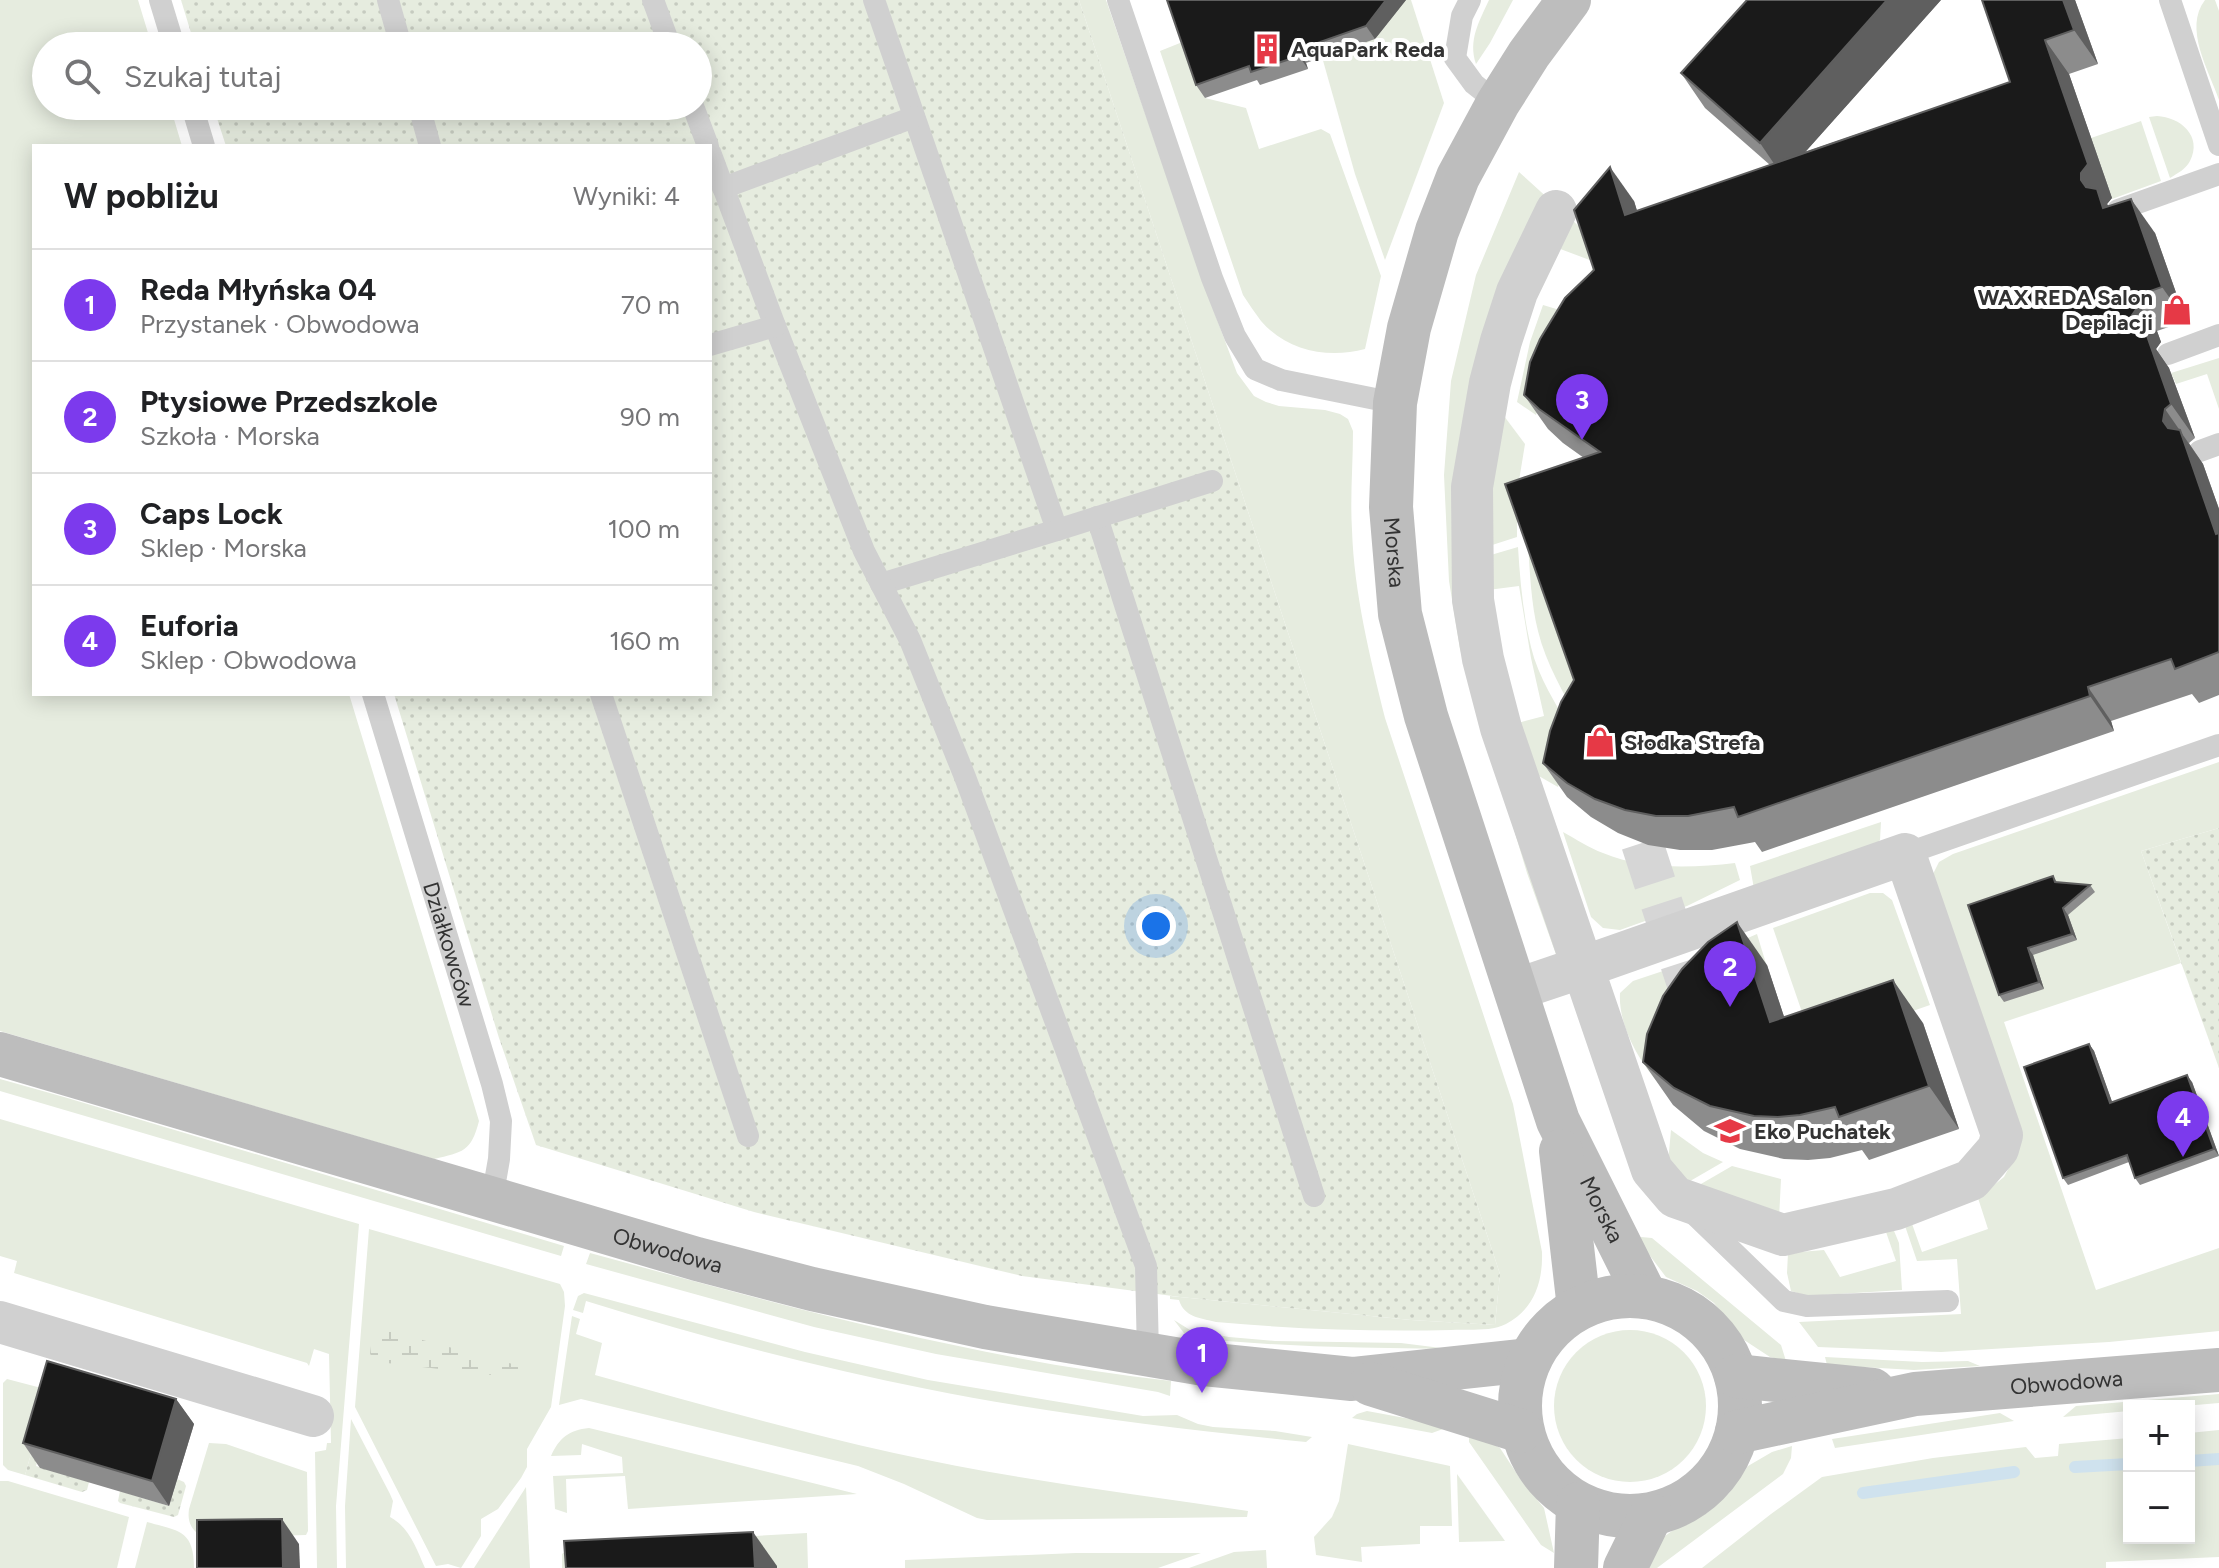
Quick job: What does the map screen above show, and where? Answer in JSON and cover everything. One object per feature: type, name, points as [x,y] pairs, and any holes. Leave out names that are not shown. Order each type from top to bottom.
[{"type":"main road","name":"Morska","points":[[1569,0],[1498,103],[1458,177],[1437,231],[1409,328],[1395,403],[1391,507],[1400,614],[1426,716],[1558,1121],[1646,1297]]},
{"type":"main road","name":"Obwodowa","points":[[0,1054],[697,1259],[812,1289],[985,1327],[1148,1355],[1352,1379],[1521,1431]]},
{"type":"main road","name":"Morska","points":[[1558,1121],[1579,1308]]},
{"type":"main road","points":[[1612,1297],[1646,1297],[1686,1311],[1717,1339],[1736,1376],[1740,1404],[1737,1432],[1720,1470],[1690,1499],[1651,1515],[1613,1516],[1578,1504],[1541,1473],[1521,1431],[1519,1395],[1529,1360],[1542,1339],[1559,1321],[1579,1308],[1612,1297]]},
{"type":"main road","name":"Obwodowa","points":[[1352,1379],[1529,1360]]},
{"type":"main road","name":"Obwodowa","points":[[1737,1432],[1915,1394],[2219,1370]]},
{"type":"main road","name":"Obwodowa","points":[[1736,1376],[1915,1394]]},
{"type":"main road","points":[[1576,1568],[1578,1504]]},
{"type":"main road","points":[[1625,1568],[1651,1515]]},
{"type":"street","points":[[1515,990],[1583,967],[1905,854],[2002,1135],[1998,1149],[1971,1180],[1896,1209],[1783,1235],[1675,1197],[1652,1170],[1583,967],[1501,728],[1483,659],[1473,600],[1472,487],[1490,383],[1517,292],[1556,211]]},
{"type":"street","points":[[0,1322],[313,1416]]},
{"type":"lane","points":[[160,0],[170,32]]},
{"type":"lane","points":[[388,0],[397,32]]},
{"type":"lane","points":[[653,0],[665,32]]},
{"type":"lane","points":[[874,0],[1057,530]]},
{"type":"lane","points":[[1118,0],[1212,278],[1235,336],[1255,369],[1281,380],[1395,403]]},
{"type":"lane","points":[[1470,0],[1462,16],[1455,58],[1474,84],[1498,103]]},
{"type":"lane","points":[[2170,0],[2219,145]]},
{"type":"lane","points":[[723,188],[914,117]]},
{"type":"lane","points":[[196,120],[203,144]]},
{"type":"lane","points":[[423,120],[429,144]]},
{"type":"lane","points":[[698,120],[707,144]]},
{"type":"lane","points":[[712,158],[864,551],[910,640],[965,777],[1146,1266],[1148,1355]]},
{"type":"lane","points":[[2118,210],[2219,174]]},
{"type":"lane","points":[[712,344],[775,326]]},
{"type":"lane","points":[[2168,354],[2219,335]]},
{"type":"lane","points":[[881,584],[1212,481]]},
{"type":"lane","points":[[1097,517],[1314,1196]]},
{"type":"lane","name":"Działkowców","points":[[374,696],[501,1121],[492,1199]]},
{"type":"lane","points":[[602,696],[748,1136]]},
{"type":"lane","points":[[1905,854],[2219,745]]},
{"type":"lane","points":[[1675,1197],[1784,1301],[1807,1306],[1948,1301]]},
{"type":"green space","points":[[0,0],[138,0],[148,32],[32,32],[32,120],[174,120],[181,144],[32,144],[32,696],[350,696],[479,1121],[469,1145],[459,1152],[434,1159],[0,1031]]},
{"type":"green space","points":[[181,0],[1079,0],[1500,1274],[1495,1325],[1411,1320],[1180,1297],[1022,1276],[754,1212],[536,1145],[499,1038],[395,696],[712,696],[712,144],[225,144],[218,120],[712,120],[712,32],[191,32]]},
{"type":"green space","points":[[1079,0],[1106,0],[1237,373],[1254,396],[1266,402],[1340,414],[1348,419],[1353,431],[1353,554],[1374,672],[1385,718],[1513,1104],[1542,1252],[1541,1274],[1530,1303],[1516,1318],[1500,1327],[1393,1331],[1216,1322],[1189,1313],[1179,1300],[1170,1299],[1170,1296],[1411,1320],[1495,1325],[1500,1274]]},
{"type":"green space","points":[[1405,0],[1411,0],[1444,103],[1385,260],[1355,174],[1322,57]]},
{"type":"green space","points":[[1489,0],[1513,0],[1476,64],[1474,39]]},
{"type":"green space","points":[[2205,0],[2215,0],[2219,11],[2219,100],[2197,36],[2196,23]]},
{"type":"green space","points":[[1185,41],[1205,98],[1246,108],[1259,149],[1321,129],[1330,134],[1381,276],[1365,349],[1337,353],[1296,346],[1271,331],[1243,295],[1160,51]]},
{"type":"green space","points":[[2157,116],[2181,124],[2194,144],[2188,164],[2170,178],[2149,117]]},
{"type":"green space","points":[[2141,121],[2161,181],[2112,199],[2091,138]]},
{"type":"green space","points":[[1519,172],[1551,201],[1463,479],[1559,963],[1527,873],[1460,649],[1449,581],[1444,475],[1451,381],[1476,275]]},
{"type":"green space","points":[[1571,219],[1598,244],[1619,306],[1548,378],[1536,415],[1517,402],[1530,342],[1543,305],[1573,314],[1595,262],[1555,247]]},
{"type":"green space","points":[[2219,358],[2219,409],[2207,374],[2176,384],[2171,373]]},
{"type":"green space","points":[[1501,412],[1525,444],[1517,493],[1517,537],[1486,547]]},
{"type":"green space","points":[[1528,544],[1585,680],[1579,722],[1541,643],[1532,599]]},
{"type":"green space","points":[[1518,547],[1524,610],[1534,658],[1548,691],[1572,732],[1558,787],[1530,771],[1514,724],[1544,716],[1531,658],[1519,586],[1488,590],[1484,557]]},
{"type":"green space","points":[[2219,762],[2219,828],[2141,851],[2181,963],[2004,1022],[2096,1290],[2219,1248],[2219,1331],[2109,1342],[1941,1352],[1818,1347],[1799,1322],[1961,1314],[1957,1259],[1917,1261],[1904,1223],[1911,1221],[1922,1252],[1988,1229],[1978,1198],[2004,1177],[2013,1160],[1931,878],[1939,862],[1953,854]]},
{"type":"green space","points":[[1881,822],[1880,840],[1870,851],[1754,889],[1750,866]]},
{"type":"green space","points":[[2219,828],[2219,1068],[2141,851]]},
{"type":"green space","points":[[1563,832],[1619,859],[1651,865],[1685,867],[1735,863],[1740,880],[1687,906],[1620,930],[1603,928],[1591,917]]},
{"type":"green space","points":[[1870,893],[1883,893],[1892,900],[1930,1005],[1861,1029],[1803,1015],[1773,928]]},
{"type":"green space","points":[[1757,934],[1767,967],[1664,1089],[1647,1069],[1627,1032],[1620,993],[1633,981],[1699,959]]},
{"type":"green space","points":[[0,1079],[564,1246],[561,1256],[0,1091]]},
{"type":"green space","points":[[0,1119],[359,1224],[336,1506],[337,1568],[317,1568],[315,1452],[326,1450],[327,1443],[331,1443],[329,1354],[314,1349],[309,1366],[14,1273],[17,1261],[0,1256]]},
{"type":"green space","points":[[1671,1130],[1703,1153],[1723,1162],[1685,1184],[1668,1163]]},
{"type":"green space","points":[[1732,1166],[1781,1179],[1779,1219],[1694,1188]]},
{"type":"green space","points":[[1892,1226],[1899,1243],[1902,1290],[1807,1296],[1791,1291],[1787,1273],[1788,1253],[1824,1250],[1840,1277],[1896,1261],[1885,1229]]},
{"type":"green space","points":[[369,1229],[560,1284],[564,1292],[565,1306],[551,1407],[527,1449],[527,1467],[521,1478],[498,1509],[481,1519],[481,1536],[461,1568],[448,1564],[436,1566],[355,1407]]},
{"type":"green space","points":[[1641,1237],[1652,1238],[1781,1345],[1786,1361],[1770,1357],[1741,1338],[1714,1303],[1697,1291],[1666,1277],[1641,1244]]},
{"type":"green space","points":[[590,1253],[806,1311],[951,1345],[1171,1381],[1170,1396],[936,1354],[814,1327],[586,1264]]},
{"type":"green space","points":[[584,1293],[805,1352],[928,1380],[1143,1416],[1177,1415],[1213,1427],[1312,1437],[1306,1442],[1163,1426],[927,1389],[755,1350],[586,1301],[583,1313],[573,1310],[578,1296]]},
{"type":"green space","points":[[572,1316],[580,1319],[576,1334],[602,1343],[595,1375],[894,1453],[1026,1478],[1248,1511],[1247,1517],[987,1520],[858,1466],[581,1399],[559,1405]]},
{"type":"green space","points":[[1174,1320],[1190,1330],[1229,1337],[1401,1343],[1449,1349],[1285,1345],[1187,1337]]},
{"type":"green space","points":[[381,1329],[520,1366],[519,1378],[378,1362],[370,1354],[372,1338]]},
{"type":"green space","points":[[1630,1330],[1659,1336],[1684,1352],[1700,1377],[1706,1406],[1700,1435],[1684,1460],[1659,1476],[1630,1482],[1601,1476],[1576,1460],[1560,1435],[1554,1406],[1560,1377],[1576,1352],[1601,1336]]},
{"type":"green space","points":[[1825,1357],[1968,1361],[1980,1366],[1914,1370],[1827,1365]]},
{"type":"green space","points":[[63,1377],[36,1466],[89,1482],[87,1490],[82,1492],[25,1475],[49,1390]]},
{"type":"green space","points":[[7,1379],[49,1390],[25,1475],[8,1470],[3,1465],[3,1383]]},
{"type":"green space","points":[[2219,1394],[2219,1403],[2195,1405],[2195,1400],[2148,1400]]},
{"type":"green space","points":[[2123,1402],[2123,1412],[2063,1417],[2076,1406]]},
{"type":"green space","points":[[1367,1411],[1443,1425],[1443,1429],[1432,1433],[1352,1418]]},
{"type":"green space","points":[[2000,1413],[2014,1421],[1835,1448],[1832,1439]]},
{"type":"green space","points":[[351,1419],[393,1501],[390,1517],[407,1533],[425,1568],[346,1568],[345,1506]]},
{"type":"green space","points":[[589,1428],[857,1494],[628,1509],[625,1476],[566,1479],[567,1513],[555,1509],[553,1476],[623,1473],[622,1457],[582,1444],[581,1455],[551,1456],[566,1436]]},
{"type":"green space","points":[[2219,1430],[2219,1557],[2106,1562],[2106,1568],[1702,1568],[1822,1477],[1933,1458],[2026,1447],[2035,1458],[2058,1456],[2059,1444],[2123,1439],[2123,1544],[2195,1544],[2195,1432]]},
{"type":"green space","points":[[1469,1433],[1500,1448],[1544,1508],[1554,1553],[1541,1545],[1469,1442]]},
{"type":"green space","points":[[209,1443],[226,1444],[307,1472],[306,1535],[204,1538],[196,1532],[191,1526],[189,1509]]},
{"type":"green space","points":[[1348,1444],[1450,1466],[1452,1526],[1420,1526],[1420,1544],[1361,1547],[1362,1562],[1316,1555],[1314,1537],[1332,1517],[1339,1501]]},
{"type":"green space","points":[[1792,1446],[1791,1458],[1783,1474],[1657,1568],[1638,1568],[1658,1541],[1707,1513],[1729,1493],[1748,1466],[1772,1452]]},
{"type":"green space","points":[[1457,1474],[1505,1541],[1459,1542]]},
{"type":"green space","points":[[177,1479],[186,1486],[178,1515],[174,1517],[118,1501],[120,1491],[169,1506]]},
{"type":"green space","points":[[0,1481],[129,1517],[117,1568],[0,1568]]},
{"type":"green space","points":[[526,1487],[530,1568],[474,1568]]},
{"type":"green space","points":[[147,1522],[176,1530],[188,1539],[194,1568],[135,1568]]},
{"type":"green space","points":[[807,1533],[808,1568],[562,1568],[562,1554],[573,1546]]},
{"type":"green space","points":[[1266,1550],[1267,1568],[1189,1568],[1234,1552]]},
{"type":"green space","points":[[1076,1553],[1201,1553],[1158,1568],[905,1568],[905,1560]]},
{"type":"building","name":"AquaPark Reda","points":[[1167,0],[1386,0],[1366,26],[1297,50],[1299,56],[1251,72],[1249,66],[1196,85]]},
{"type":"building","points":[[1747,0],[1887,0],[1760,143],[1681,73]]},
{"type":"building","points":[[1982,0],[2063,0],[2074,30],[2045,40],[2088,164],[2081,173],[2081,180],[2086,187],[2097,189],[2103,208],[2131,199],[2162,287],[2133,297],[2137,308],[2130,318],[2135,330],[2146,333],[2171,404],[2165,409],[2163,421],[2168,428],[2180,430],[2216,534],[2219,533],[2219,652],[2175,669],[2171,659],[2088,687],[2090,696],[1738,817],[1734,807],[1688,816],[1656,816],[1625,810],[1595,799],[1567,783],[1543,763],[1550,731],[1574,680],[1505,484],[1600,452],[1524,395],[1530,362],[1540,339],[1565,298],[1594,270],[1574,210],[1610,167],[1625,215],[2010,82]]},
{"type":"building","points":[[2053,876],[2055,882],[2090,885],[2063,908],[2072,934],[2028,948],[2039,982],[1999,995],[1968,905]]},
{"type":"building","points":[[1737,922],[1770,1022],[1893,980],[1929,1086],[1839,1117],[1835,1107],[1800,1115],[1754,1116],[1710,1106],[1674,1088],[1643,1062],[1647,1034],[1663,996],[1682,969],[1708,942]]},
{"type":"building","points":[[2089,1044],[2110,1103],[2187,1075],[2214,1149],[2135,1178],[2127,1155],[2063,1178],[2024,1067]]},
{"type":"building","points":[[47,1361],[176,1399],[152,1481],[23,1443]]},
{"type":"building","points":[[282,1519],[283,1568],[197,1568],[197,1520]]},
{"type":"building","points":[[753,1532],[755,1568],[566,1568],[564,1541]]},
{"type":"waterway","points":[[2195,1461],[2219,1459]]},
{"type":"waterway","points":[[2075,1467],[2123,1464]]},
{"type":"waterway","points":[[1863,1493],[2014,1472]]},
{"type":"tunnel","points":[[1642,843],[1700,1021]]},
{"type":"place","name":"AquaPark Reda","points":[[1267,49]]},
{"type":"place","name":"WAX REDA Salon Depilacji","points":[[2177,310]]},
{"type":"place","name":"Caps Lock","points":[[1582,440]]},
{"type":"place","name":"Słodka Strefa","points":[[1600,742]]},
{"type":"place","name":"Ptysiowe Przedszkole","points":[[1730,1007]]},
{"type":"place","name":"Eko Puchatek","points":[[1730,1131]]},
{"type":"place","name":"Euforia","points":[[2183,1157]]},
{"type":"place","name":"Reda Młyńska 04","points":[[1202,1393]]}]
